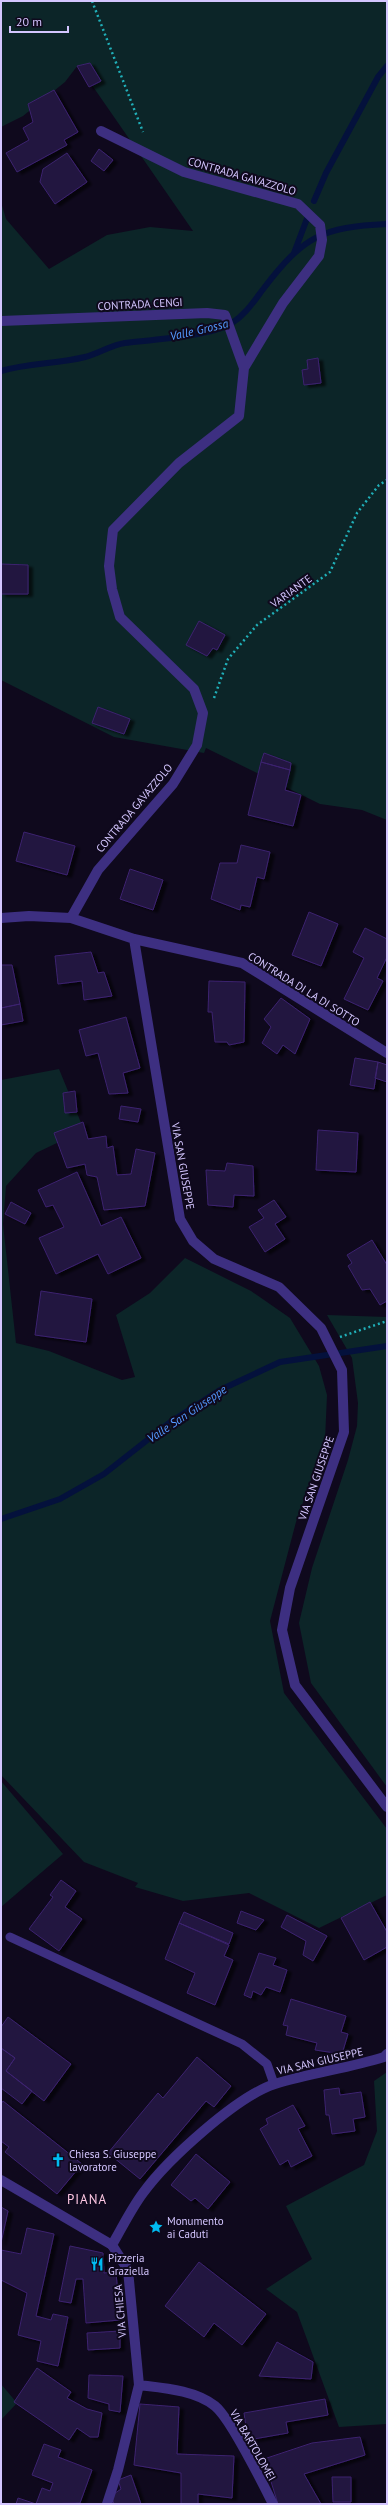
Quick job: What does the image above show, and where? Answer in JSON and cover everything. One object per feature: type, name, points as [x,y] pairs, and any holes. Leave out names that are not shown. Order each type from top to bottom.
[{"type":"street","name":"CONTRADA GAVAZZOLO","points":[[71,918],[98,870],[172,784],[197,745],[203,713],[194,689],[120,617],[112,590],[109,566],[113,530],[179,463],[239,416],[244,368],[283,303],[319,256],[322,240],[320,225],[298,204],[184,172],[101,131]]},
{"type":"street","name":"CONTRADA CENGI","points":[[1,321],[207,313],[224,316],[244,368]]},
{"type":"street","name":"CONTRADA DI LA DI SOTTO","points":[[1,918],[29,916],[71,918],[134,939],[242,964],[362,1040],[387,1053]]},
{"type":"street","name":"VIA SAN GIUSEPPE","points":[[134,939],[180,1219],[193,1241],[214,1259],[279,1288],[321,1328],[342,1370],[344,1432],[290,1588],[282,1630],[295,1684],[387,1806]]},
{"type":"street","name":"VIA SAN GIUSEPPE","points":[[112,2245],[144,2193],[190,2144],[237,2104],[274,2084],[356,2066],[384,2057],[387,2054]]},
{"type":"street","name":"VIA CHIESA","points":[[1,2180],[112,2245],[128,2270],[139,2385],[118,2470],[107,2504]]},
{"type":"street","name":"VIA BARTOLOMEI","points":[[139,2385],[182,2390],[215,2406],[231,2428],[273,2504]]},
{"type":"lane","points":[[10,1937],[242,2044],[267,2064],[274,2084]]},
{"type":"path","points":[[92,1],[143,132]]},
{"type":"path","name":"VARIANTE","points":[[203,713],[215,696],[228,659],[257,625],[330,572],[357,513],[379,485],[387,480]]},
{"type":"path","points":[[328,1341],[387,1320]]},
{"type":"green space","points":[[1,1],[387,1],[387,820],[362,810],[320,804],[206,748],[204,753],[114,737],[1,680],[1,202],[6,219],[49,269],[107,235],[150,227],[193,231],[78,65],[65,82],[23,116],[1,127]]},
{"type":"green space","points":[[59,1069],[84,1130],[36,1153],[6,1186],[3,1224],[16,1343],[49,1351],[122,1380],[135,1377],[116,1315],[150,1293],[185,1258],[251,1291],[290,1318],[319,1366],[327,1395],[325,1440],[296,1522],[270,1621],[284,1693],[387,1829],[387,1895],[319,1928],[249,1893],[183,1901],[135,1887],[138,1883],[84,1862],[1,1775],[1,1080]]},
{"type":"green space","points":[[327,1315],[387,1317],[387,1787],[311,1683],[299,1623],[312,1568],[348,1460],[357,1426],[358,1403],[352,1358]]},
{"type":"green space","points":[[1,1781],[63,1854],[1,1907]]},
{"type":"green space","points":[[387,2072],[387,2424],[339,2427],[297,2312],[266,2289],[312,2259],[286,2206],[364,2165],[377,2131],[374,2081]]},
{"type":"green space","points":[[1,2384],[17,2403],[1,2420]]},
{"type":"building","points":[[90,63],[101,81],[89,87],[77,66]]},
{"type":"building","points":[[54,90],[78,132],[64,140],[67,145],[17,172],[6,153],[29,140],[23,128],[33,122],[28,104]]},
{"type":"building","points":[[99,149],[113,160],[104,171],[91,161]]},
{"type":"building","points":[[67,153],[87,182],[55,204],[40,182],[43,169]]},
{"type":"building","points":[[318,358],[321,383],[304,385],[302,370],[308,369],[307,360]]},
{"type":"building","points":[[1,564],[28,565],[28,594],[1,594]]},
{"type":"building","points":[[199,621],[225,635],[217,650],[213,648],[207,656],[186,645]]},
{"type":"building","points":[[98,707],[130,719],[124,734],[92,723]]},
{"type":"building","points":[[264,753],[291,763],[290,770],[261,762]]},
{"type":"building","points":[[261,762],[290,770],[285,790],[301,795],[293,826],[248,815]]},
{"type":"building","points":[[24,832],[75,846],[67,875],[16,861]]},
{"type":"building","points":[[241,845],[270,852],[264,879],[257,877],[250,907],[241,905],[240,910],[211,899],[220,863],[237,863]]},
{"type":"building","points":[[130,869],[163,880],[153,910],[120,899]]},
{"type":"building","points":[[309,912],[338,924],[321,966],[292,955]]},
{"type":"building","points":[[365,928],[387,939],[387,957],[377,978],[383,981],[368,1010],[344,999],[364,958],[353,952]]},
{"type":"building","points":[[91,952],[98,973],[104,972],[112,996],[84,1000],[82,981],[58,984],[55,956]]},
{"type":"building","points":[[1,965],[12,965],[20,1004],[1,1008]]},
{"type":"building","points":[[209,981],[245,982],[244,1042],[229,1045],[227,1042],[215,1042],[212,1012],[208,1012]]},
{"type":"building","points":[[281,998],[310,1019],[295,1054],[283,1045],[277,1054],[262,1043],[271,1027],[264,1019]]},
{"type":"building","points":[[20,1004],[23,1021],[1,1025],[1,1008]]},
{"type":"building","points":[[126,1017],[140,1068],[123,1073],[128,1093],[109,1094],[98,1053],[86,1056],[79,1030]]},
{"type":"building","points":[[355,1058],[378,1062],[374,1089],[350,1085]]},
{"type":"building","points":[[378,1062],[387,1065],[387,1082],[375,1078]]},
{"type":"building","points":[[75,1091],[77,1112],[65,1113],[63,1093]]},
{"type":"building","points":[[121,1106],[141,1109],[138,1122],[119,1119]]},
{"type":"building","points":[[83,1122],[88,1139],[106,1136],[107,1148],[113,1146],[117,1175],[131,1174],[136,1149],[155,1153],[145,1206],[104,1210],[97,1177],[87,1175],[85,1164],[67,1168],[54,1133]]},
{"type":"building","points":[[318,1130],[358,1133],[356,1172],[316,1170]]},
{"type":"building","points":[[227,1163],[253,1166],[254,1196],[234,1195],[233,1207],[208,1205],[206,1170],[225,1171]]},
{"type":"building","points":[[77,1172],[101,1226],[121,1217],[141,1258],[108,1274],[98,1254],[56,1274],[39,1238],[64,1227],[53,1205],[46,1207],[38,1190]]},
{"type":"building","points":[[274,1200],[286,1217],[275,1224],[285,1239],[265,1252],[249,1227],[264,1218],[258,1210]]},
{"type":"building","points":[[11,1202],[31,1213],[25,1224],[5,1214]]},
{"type":"building","points":[[372,1240],[387,1265],[387,1301],[380,1305],[370,1289],[362,1290],[348,1266],[352,1263],[347,1255]]},
{"type":"building","points":[[41,1291],[92,1299],[86,1342],[35,1335]]},
{"type":"building","points":[[61,1880],[76,1891],[65,1907],[82,1919],[59,1951],[29,1929],[53,1897],[50,1895]]},
{"type":"building","points":[[370,1902],[387,1932],[387,1947],[364,1960],[341,1918]]},
{"type":"building","points":[[241,1911],[264,1920],[256,1930],[237,1923]]},
{"type":"building","points":[[184,1912],[233,1933],[229,1944],[179,1923]]},
{"type":"building","points":[[287,1915],[327,1936],[313,1961],[303,1955],[306,1941],[281,1927]]},
{"type":"building","points":[[179,1923],[229,1945],[224,1956],[233,1960],[215,2005],[187,1993],[195,1973],[165,1959]]},
{"type":"building","points":[[259,1953],[276,1958],[273,1965],[287,1970],[280,1992],[266,1987],[261,1995],[253,1991],[251,1998],[244,1995]]},
{"type":"building","points":[[291,1999],[346,2016],[341,2032],[348,2034],[342,2054],[315,2050],[317,2043],[286,2035],[288,2026],[283,2025]]},
{"type":"building","points":[[8,2017],[71,2064],[44,2101],[6,2071],[15,2058],[1,2048],[1,2027]]},
{"type":"building","points":[[1,2048],[15,2058],[6,2071],[32,2091],[22,2104],[1,2088]]},
{"type":"building","points":[[197,2057],[231,2086],[214,2107],[206,2101],[140,2179],[108,2153],[158,2093],[163,2098]]},
{"type":"building","points":[[339,2088],[340,2095],[361,2092],[365,2117],[353,2119],[355,2131],[332,2134],[329,2115],[326,2115],[324,2090]]},
{"type":"building","points":[[3,2101],[82,2164],[57,2194],[5,2152],[9,2147],[1,2141],[1,2104]]},
{"type":"building","points":[[293,2105],[305,2126],[298,2129],[312,2156],[291,2167],[288,2160],[280,2165],[260,2129],[268,2124],[266,2119]]},
{"type":"building","points":[[196,2154],[230,2182],[208,2209],[195,2198],[191,2201],[171,2185]]},
{"type":"building","points":[[1,2207],[8,2211],[1,2243]]},
{"type":"building","points":[[27,2228],[54,2234],[36,2316],[51,2320],[53,2314],[68,2317],[58,2366],[37,2361],[41,2341],[18,2335],[27,2293],[1,2280],[1,2250],[21,2254]]},
{"type":"building","points":[[70,2246],[103,2253],[104,2273],[116,2272],[120,2320],[86,2323],[83,2279],[76,2279],[71,2303],[59,2301]]},
{"type":"building","points":[[199,2262],[266,2314],[242,2345],[214,2323],[204,2337],[165,2306]]},
{"type":"building","points":[[120,2331],[120,2348],[88,2350],[87,2333]]},
{"type":"building","points":[[277,2342],[313,2362],[311,2379],[259,2376]]},
{"type":"building","points":[[37,2368],[71,2392],[67,2398],[87,2409],[102,2413],[98,2437],[90,2437],[77,2428],[69,2440],[14,2402]]},
{"type":"building","points":[[89,2375],[123,2376],[120,2412],[109,2410],[109,2404],[88,2398]]},
{"type":"building","points":[[325,2399],[328,2415],[286,2422],[288,2433],[248,2440],[244,2413]]},
{"type":"building","points":[[140,2404],[179,2407],[177,2454],[234,2456],[232,2498],[198,2494],[198,2504],[181,2504],[181,2473],[134,2465]]},
{"type":"building","points":[[360,2437],[365,2455],[304,2474],[321,2504],[278,2504],[264,2459],[312,2443]]},
{"type":"building","points":[[44,2444],[61,2450],[58,2457],[92,2470],[80,2503],[36,2504],[42,2488],[50,2491],[53,2483],[32,2475]]},
{"type":"building","points":[[131,2475],[141,2504],[114,2504],[111,2496],[121,2489],[118,2480]]},
{"type":"building","points":[[332,2477],[351,2477],[351,2502],[333,2502]]},
{"type":"building","points":[[18,2498],[36,2504],[16,2504]]},
{"type":"waterway","points":[[314,201],[326,173],[378,77],[387,66]]},
{"type":"waterway","points":[[294,253],[308,216]]},
{"type":"waterway","name":"Valle Grossa","points":[[1,371],[22,366],[85,357],[125,343],[181,337],[223,327],[242,316],[278,270],[303,246],[330,232],[365,225],[387,224]]},
{"type":"waterway","name":"Valle San Giuseppe","points":[[1,1519],[60,1499],[104,1474],[169,1423],[220,1390],[280,1362],[387,1346]]},
{"type":"place","name":"Chiesa S. Giuseppe lavoratore","points":[[58,2160]]},
{"type":"place","name":"Monumento ai Caduti","points":[[156,2227]]},
{"type":"place","name":"Pizzeria Graziella","points":[[97,2264]]},
{"type":"district","name":"PIANA","points":[[87,2199]]}]
